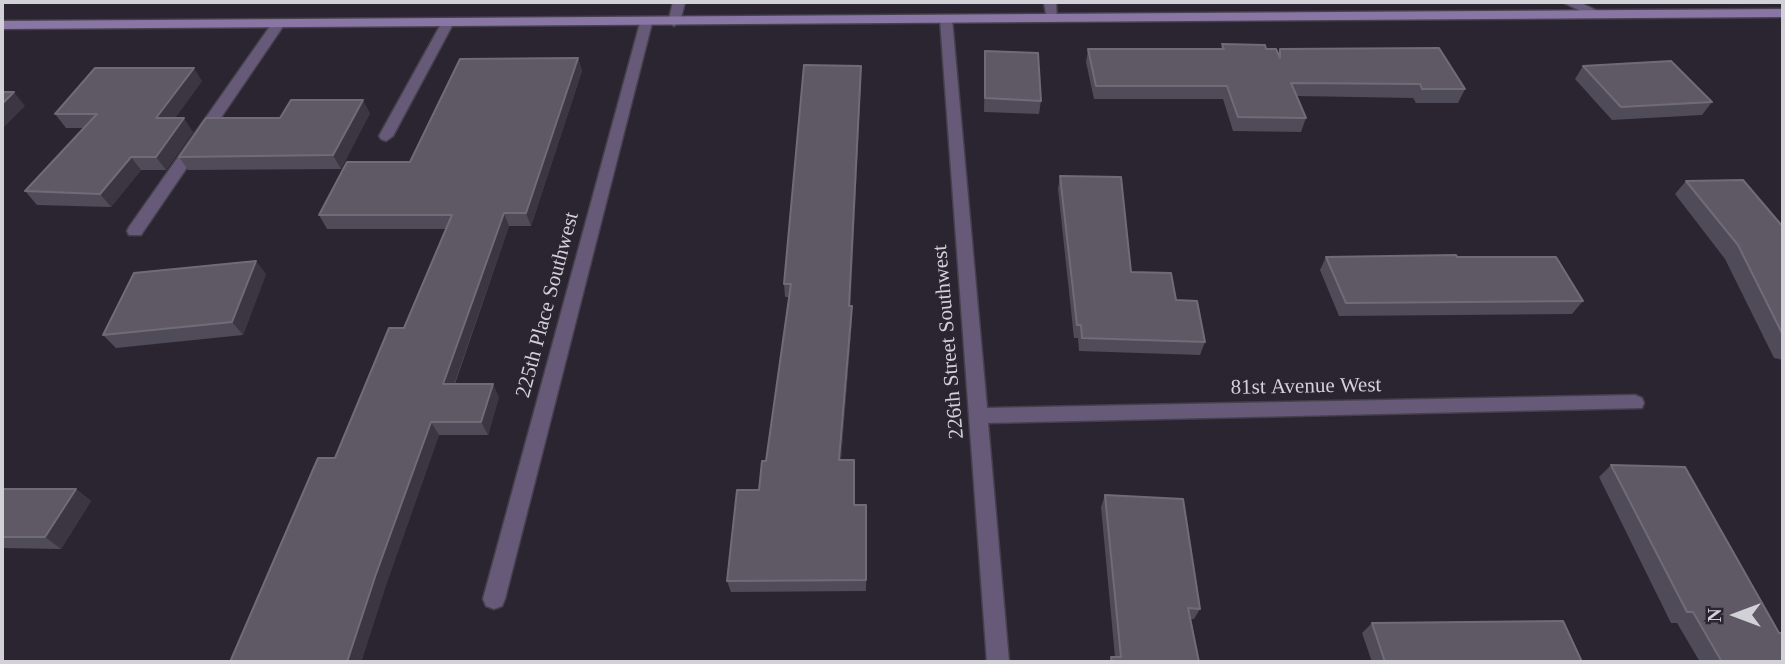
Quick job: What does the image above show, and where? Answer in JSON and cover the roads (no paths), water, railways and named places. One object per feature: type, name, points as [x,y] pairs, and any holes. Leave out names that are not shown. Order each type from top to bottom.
[{"type":"street","points":[[674,22],[679,2]]},
{"type":"street","points":[[1050,2],[1052,18]]},
{"type":"street","points":[[1568,2],[1598,13]]},
{"type":"street","points":[[2,25],[646,23],[1783,13]]},
{"type":"street","name":"226th Street Southwest","points":[[946,19],[998,662]]},
{"type":"street","name":"225th Place Southwest","points":[[494,599],[646,23]]},
{"type":"street","points":[[386,136],[447,24]]},
{"type":"street","points":[[135,231],[278,25]]},
{"type":"street","name":"81st Avenue West","points":[[978,416],[1634,403]]}]
